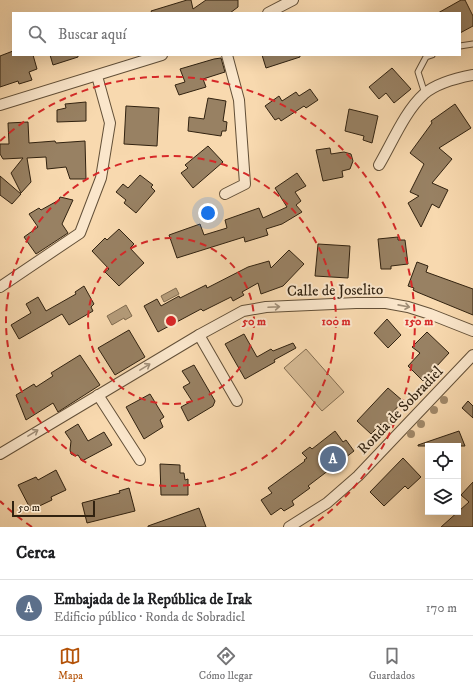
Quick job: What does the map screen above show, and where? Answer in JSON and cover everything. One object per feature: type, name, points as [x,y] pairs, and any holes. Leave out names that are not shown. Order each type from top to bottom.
[{"type":"street","points":[[270,12],[293,0]]},
{"type":"street","points":[[0,105],[159,56]]},
{"type":"street","points":[[225,194],[245,184],[239,100],[227,56]]},
{"type":"street","points":[[379,165],[411,109],[424,94],[440,85],[473,75]]},
{"type":"street","points":[[0,287],[80,233],[101,178],[110,124],[97,76]]},
{"type":"street","name":"Calle de Joselito","points":[[0,454],[199,335],[244,311],[266,307],[386,303],[408,306],[473,331]]},
{"type":"street","points":[[199,335],[236,401]]},
{"type":"street","name":"Ronda de Sobradiel","points":[[289,527],[327,503],[358,476],[473,355]]},
{"type":"street","points":[[98,395],[140,460]]},
{"type":"lane","points":[[461,46],[473,44]]},
{"type":"lane","points":[[424,94],[418,72],[426,57],[429,56]]},
{"type":"shaded area","points":[[176,288],[179,294],[164,302],[161,296]]},
{"type":"shaded area","points":[[126,305],[132,316],[125,320],[124,318],[112,325],[107,316]]},
{"type":"shaded area","points":[[306,349],[344,392],[322,411],[284,368]]},
{"type":"building","points":[[187,0],[191,0],[193,9],[206,0],[238,0],[238,7],[231,12],[151,11]]},
{"type":"building","points":[[461,0],[465,0],[473,16],[473,26],[461,32],[461,12],[440,12]]},
{"type":"building","points":[[12,51],[12,56],[33,56],[37,69],[29,72],[32,80],[19,84],[18,81],[0,87],[0,56]]},
{"type":"building","points":[[50,56],[78,56],[78,57],[53,65]]},
{"type":"building","points":[[262,56],[300,56],[300,57],[266,68]]},
{"type":"building","points":[[221,58],[225,72],[203,79],[206,87],[179,95],[175,85],[185,82],[180,69]]},
{"type":"building","points":[[392,68],[411,89],[394,103],[386,93],[379,99],[369,87]]},
{"type":"building","points":[[310,89],[318,100],[306,108],[304,106],[281,121],[279,118],[275,120],[265,106],[279,96],[282,101],[296,92],[299,96]]},
{"type":"building","points":[[208,98],[226,101],[223,121],[227,122],[226,131],[222,131],[221,136],[188,131],[189,117],[204,119]]},
{"type":"building","points":[[86,102],[86,121],[57,122],[57,110],[66,108],[65,104]]},
{"type":"building","points":[[455,104],[471,128],[439,148],[452,159],[432,183],[448,190],[439,208],[432,204],[421,227],[408,203],[419,196],[410,192],[424,164],[410,153],[432,123],[431,121]]},
{"type":"building","points":[[126,106],[159,108],[157,146],[124,144]]},
{"type":"building","points":[[349,109],[378,116],[372,143],[363,140],[364,136],[345,131]]},
{"type":"building","points":[[28,122],[29,143],[85,141],[86,179],[70,179],[66,167],[47,169],[46,157],[27,158],[31,182],[21,193],[11,173],[23,158],[3,159],[0,154],[0,144],[9,144],[8,123]]},
{"type":"building","points":[[208,146],[223,162],[193,188],[181,173],[188,168],[185,165]]},
{"type":"building","points":[[330,148],[331,154],[344,152],[351,154],[353,161],[350,169],[342,171],[343,177],[323,181],[316,150]]},
{"type":"building","points":[[297,173],[306,186],[295,192],[301,201],[296,205],[302,212],[282,224],[266,229],[268,235],[245,242],[244,237],[177,258],[169,235],[200,224],[204,235],[227,228],[225,220],[259,208],[263,218],[287,207],[275,188]]},
{"type":"building","points":[[140,175],[153,185],[151,187],[155,191],[136,213],[124,203],[126,200],[116,192],[123,184],[128,188]]},
{"type":"building","points":[[0,176],[21,194],[12,204],[0,195]]},
{"type":"building","points":[[60,197],[73,200],[62,224],[68,233],[36,254],[24,237],[38,227],[29,214],[39,208],[41,210],[59,200]]},
{"type":"building","points":[[119,229],[134,244],[130,248],[144,263],[119,286],[105,272],[109,269],[92,251],[105,238],[107,240]]},
{"type":"building","points":[[398,237],[398,240],[405,240],[408,264],[391,266],[391,269],[381,269],[378,239]]},
{"type":"building","points":[[318,244],[350,246],[348,278],[315,276]]},
{"type":"building","points":[[289,250],[304,264],[283,286],[261,294],[258,283],[242,292],[244,295],[233,301],[231,297],[203,311],[201,309],[158,332],[144,306],[157,299],[161,306],[179,296],[180,298],[206,285],[207,288],[248,267],[269,261],[271,268]]},
{"type":"building","points":[[417,262],[428,266],[426,272],[473,289],[473,315],[417,292],[413,290],[414,288],[408,286]]},
{"type":"building","points":[[84,286],[94,304],[91,307],[93,311],[69,325],[62,314],[19,339],[11,325],[31,313],[26,304],[38,297],[46,311],[76,294],[75,292]]},
{"type":"building","points":[[387,319],[401,335],[388,348],[374,333]]},
{"type":"building","points":[[129,330],[145,357],[115,375],[98,348]]},
{"type":"building","points":[[427,332],[449,353],[423,381],[408,366],[420,353],[412,347]]},
{"type":"building","points":[[244,334],[257,357],[271,349],[273,351],[293,343],[296,348],[245,379],[225,344]]},
{"type":"building","points":[[80,355],[100,385],[58,412],[53,403],[26,420],[16,395],[34,384],[36,387],[53,376],[51,373]]},
{"type":"building","points":[[194,365],[215,401],[213,406],[188,421],[181,407],[192,401],[183,387],[190,383],[182,371]]},
{"type":"building","points":[[388,388],[403,401],[391,414],[397,420],[387,429],[381,424],[371,434],[357,421]]},
{"type":"building","points":[[150,394],[164,417],[160,420],[163,427],[144,439],[126,407]]},
{"type":"building","points":[[468,401],[473,406],[473,418],[462,408]]},
{"type":"building","points":[[78,424],[88,441],[104,432],[112,445],[82,461],[78,455],[75,456],[71,454],[71,441],[65,432]]},
{"type":"building","points":[[335,431],[343,442],[346,440],[354,451],[308,486],[310,488],[292,501],[294,505],[284,511],[281,508],[271,515],[261,500],[272,493],[268,488],[305,461],[304,460],[307,458],[302,453],[310,447],[312,449]]},
{"type":"building","points":[[459,431],[465,446],[461,446],[461,443],[425,443],[425,446],[418,445]]},
{"type":"building","points":[[403,458],[421,477],[408,489],[405,486],[384,506],[370,492]]},
{"type":"building","points":[[160,464],[180,465],[180,473],[184,473],[185,480],[188,479],[188,495],[161,495]]},
{"type":"building","points":[[56,470],[66,490],[51,497],[52,500],[31,510],[18,485],[36,477],[38,480]]},
{"type":"building","points":[[473,482],[473,527],[441,527],[454,515],[461,515],[461,509],[469,502],[461,495]]},
{"type":"building","points":[[129,488],[135,511],[87,523],[82,503],[120,493],[119,491]]},
{"type":"building","points":[[199,508],[206,527],[148,527],[148,526]]},
{"type":"place","name":"Embajada de la República de Irak","points":[[333,459]]}]
